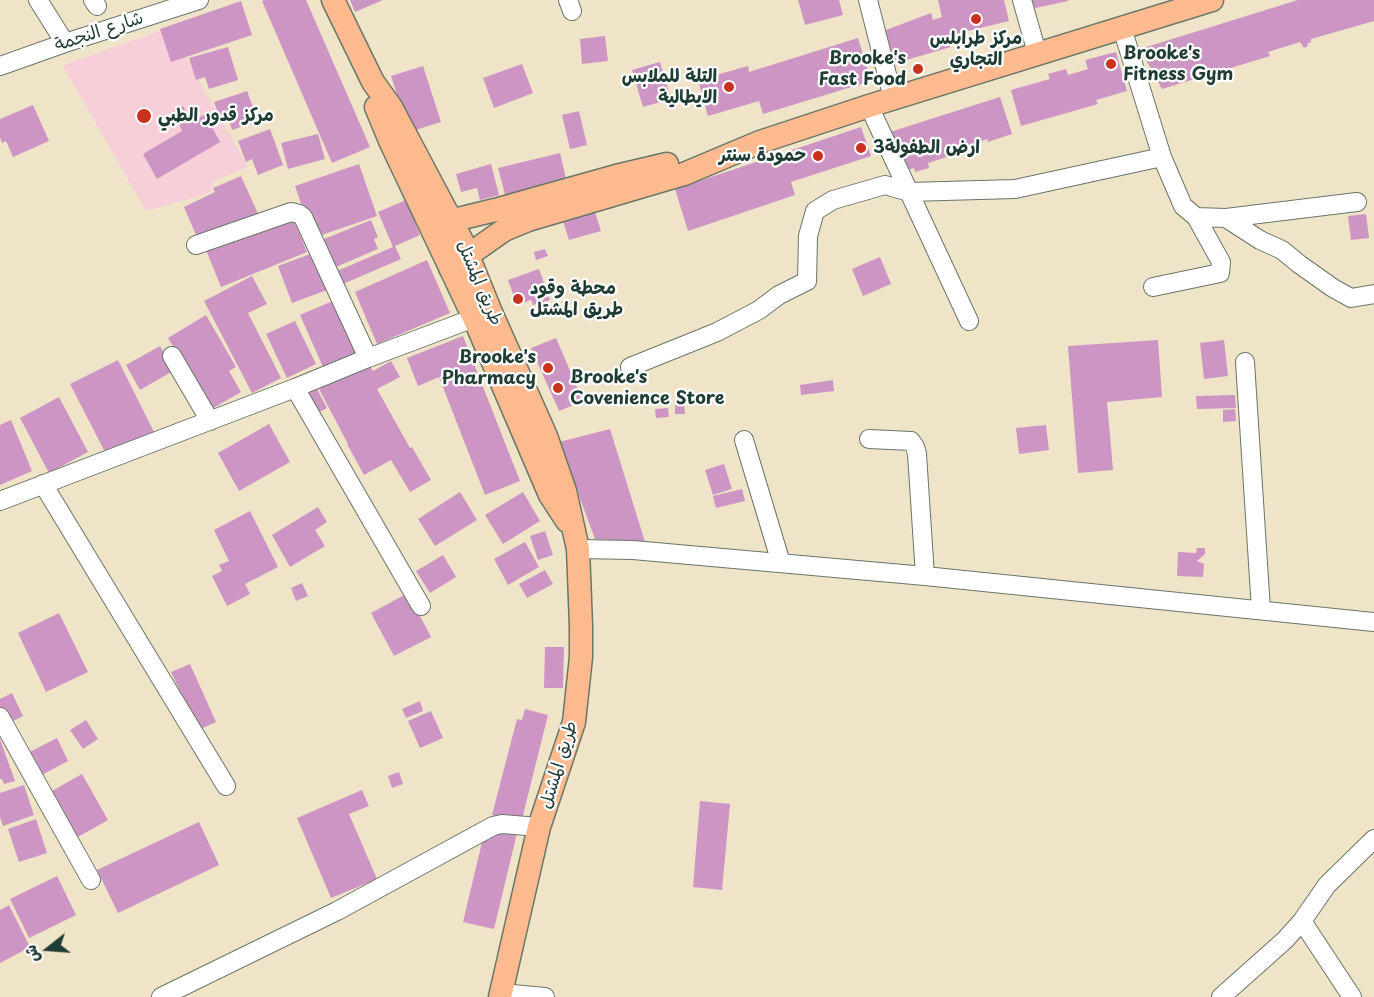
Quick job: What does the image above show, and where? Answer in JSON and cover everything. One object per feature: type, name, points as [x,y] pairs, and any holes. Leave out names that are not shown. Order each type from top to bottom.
[{"type":"main road","name":"طريق المشتل","points":[[333,0],[373,82],[376,108],[391,142],[441,223],[546,436],[565,491],[575,539],[582,626],[574,722],[539,827],[500,995]]},
{"type":"main road","points":[[459,263],[504,230],[528,220],[684,174],[760,142],[869,105],[1212,0]]},
{"type":"main road","points":[[441,223],[616,176],[760,142]]},
{"type":"main road","name":"طريق المشتل","points":[[459,263],[474,318],[550,495],[575,539]]},
{"type":"street","points":[[38,0],[65,43]]},
{"type":"street","name":"شارع النجمة","points":[[0,66],[200,0]]},
{"type":"street","points":[[868,0],[893,98]]},
{"type":"street","points":[[1022,0],[1037,53]]},
{"type":"street","points":[[1122,28],[1162,157],[1183,206],[1196,217],[1221,262],[1220,273],[1153,287]]},
{"type":"street","points":[[869,105],[969,321]]},
{"type":"street","points":[[630,367],[717,332],[807,281],[808,237],[815,211],[833,200],[885,185],[909,192],[1015,189],[1162,157]]},
{"type":"street","points":[[1196,217],[1226,218],[1357,202]]},
{"type":"street","points":[[196,245],[291,212],[299,214],[303,217],[368,358]]},
{"type":"street","points":[[1226,218],[1260,240],[1282,250],[1333,288],[1351,298],[1374,294]]},
{"type":"street","points":[[0,501],[474,318]]},
{"type":"street","points":[[172,356],[210,421]]},
{"type":"street","points":[[1245,362],[1261,610]]},
{"type":"street","points":[[296,388],[421,606]]},
{"type":"street","points":[[869,439],[911,441],[915,447],[925,576]]},
{"type":"street","points":[[744,440],[781,563]]},
{"type":"street","points":[[43,484],[226,786]]},
{"type":"street","points":[[575,539],[633,550],[925,576],[1374,622]]},
{"type":"street","points":[[0,717],[91,880]]},
{"type":"street","points":[[161,997],[337,910],[493,826],[502,824],[539,827]]},
{"type":"street","points":[[1221,997],[1285,940],[1302,921],[1327,885],[1374,838]]},
{"type":"street","points":[[1302,921],[1352,997]]},
{"type":"street","points":[[500,995],[545,997]]},
{"type":"shaded area","points":[[169,28],[248,167],[214,181],[209,193],[146,211],[63,65]]},
{"type":"building","points":[[306,0],[370,147],[332,163],[262,1]]},
{"type":"building","points":[[350,0],[383,0],[355,12]]},
{"type":"building","points":[[798,0],[839,0],[843,15],[805,25]]},
{"type":"building","points":[[938,0],[1004,0],[1009,21],[947,36],[951,47],[889,65],[881,36],[886,34],[886,30],[931,13],[933,20],[942,17]]},
{"type":"building","points":[[1029,0],[1068,0],[1068,1],[1031,9]]},
{"type":"building","points":[[1298,0],[1374,0],[1374,21],[1311,39],[1308,46],[1304,48],[1300,42],[1268,52],[1270,56],[1162,89],[1140,49]]},
{"type":"building","points":[[241,1],[252,35],[171,62],[160,29]]},
{"type":"building","points":[[605,36],[608,61],[582,64],[580,39]]},
{"type":"building","points":[[858,38],[871,81],[763,114],[759,101],[708,116],[698,80],[748,66],[749,72]]},
{"type":"building","points":[[228,47],[238,80],[209,89],[205,77],[196,80],[189,58]]},
{"type":"building","points":[[1116,52],[1127,91],[1096,100],[1098,104],[1021,126],[1011,90],[1050,79],[1048,74],[1066,69],[1068,75],[1088,69],[1085,60]]},
{"type":"building","points":[[660,62],[671,99],[643,107],[632,70]]},
{"type":"building","points":[[522,64],[533,93],[494,108],[483,78]]},
{"type":"building","points":[[423,66],[441,122],[409,132],[391,76]]},
{"type":"building","points":[[247,91],[258,121],[232,130],[228,118],[221,121],[214,102]]},
{"type":"building","points":[[1000,97],[1012,134],[988,142],[987,139],[977,143],[978,145],[956,152],[956,154],[928,163],[929,168],[915,172],[914,168],[903,171],[890,132]]},
{"type":"building","points":[[33,105],[49,141],[13,157],[6,141],[2,143],[0,119]]},
{"type":"building","points":[[183,106],[192,122],[205,114],[220,142],[157,179],[143,154],[182,131],[173,112]]},
{"type":"building","points":[[579,111],[587,145],[570,149],[562,115]]},
{"type":"building","points":[[861,127],[871,156],[791,182],[795,195],[688,231],[675,189]]},
{"type":"building","points":[[270,129],[283,165],[258,175],[252,159],[246,162],[238,141]]},
{"type":"building","points":[[318,134],[325,159],[288,169],[281,143]]},
{"type":"building","points":[[560,153],[568,187],[507,202],[498,168]]},
{"type":"building","points":[[359,164],[377,216],[313,238],[295,186]]},
{"type":"building","points":[[491,164],[499,195],[480,200],[477,188],[461,192],[456,174]]},
{"type":"building","points":[[241,176],[259,216],[199,242],[184,207],[215,192],[213,188]]},
{"type":"building","points":[[406,200],[420,235],[395,246],[401,259],[336,287],[330,274],[393,247],[378,212]]},
{"type":"building","points":[[594,209],[601,231],[569,240],[562,218]]},
{"type":"building","points":[[1366,214],[1369,238],[1351,240],[1348,216]]},
{"type":"building","points":[[292,215],[307,252],[221,287],[206,250]]},
{"type":"building","points":[[371,220],[378,237],[374,239],[378,249],[336,267],[324,239]]},
{"type":"building","points":[[545,249],[548,256],[536,260],[534,252]]},
{"type":"building","points":[[313,253],[327,290],[292,303],[278,266]]},
{"type":"building","points":[[880,257],[891,284],[863,296],[852,269]]},
{"type":"building","points":[[427,260],[450,313],[377,344],[355,292]]},
{"type":"building","points":[[539,269],[550,300],[533,305],[531,300],[517,305],[508,280]]},
{"type":"building","points":[[252,276],[267,304],[248,313],[281,378],[252,393],[204,301]]},
{"type":"building","points":[[335,300],[358,352],[323,367],[300,315]]},
{"type":"building","points":[[206,315],[236,367],[229,371],[241,392],[210,410],[168,338]]},
{"type":"building","points":[[295,321],[316,364],[287,378],[266,334]]},
{"type":"building","points":[[463,336],[520,481],[485,495],[439,377],[418,386],[407,358]]},
{"type":"building","points":[[556,338],[583,401],[559,411],[531,348]]},
{"type":"building","points":[[1158,340],[1162,397],[1107,402],[1113,470],[1078,473],[1068,346]]},
{"type":"building","points":[[1224,340],[1228,376],[1204,379],[1200,343]]},
{"type":"building","points":[[160,346],[173,371],[140,390],[126,365]]},
{"type":"building","points":[[118,360],[154,432],[107,456],[70,384]]},
{"type":"building","points":[[391,361],[400,377],[377,389],[431,480],[410,492],[391,460],[364,475],[319,389],[368,363],[373,371]]},
{"type":"building","points":[[833,380],[834,391],[801,395],[800,385]]},
{"type":"building","points":[[317,389],[327,408],[314,415],[304,396]]},
{"type":"building","points":[[1235,395],[1236,408],[1197,409],[1196,396]]},
{"type":"building","points":[[59,397],[88,452],[49,473],[20,418]]},
{"type":"building","points":[[684,401],[685,414],[675,414],[675,402]]},
{"type":"building","points":[[668,408],[669,417],[656,418],[655,409]]},
{"type":"building","points":[[1235,409],[1236,421],[1223,422],[1223,410]]},
{"type":"building","points":[[11,420],[32,471],[0,485],[0,425]]},
{"type":"building","points":[[269,424],[290,462],[239,491],[218,453]]},
{"type":"building","points":[[1046,425],[1049,450],[1019,454],[1016,428]]},
{"type":"building","points":[[610,429],[645,542],[595,539],[559,442]]},
{"type":"building","points":[[724,464],[732,489],[713,495],[705,470]]},
{"type":"building","points":[[742,489],[745,501],[716,508],[713,496]]},
{"type":"building","points":[[460,492],[477,520],[435,546],[418,519]]},
{"type":"building","points":[[523,492],[540,521],[503,544],[485,515]]},
{"type":"building","points":[[318,507],[327,522],[315,530],[325,546],[290,567],[272,535]]},
{"type":"building","points":[[250,511],[278,567],[245,584],[250,594],[227,606],[212,576],[222,571],[219,565],[229,561],[214,530]]},
{"type":"building","points":[[545,531],[553,555],[538,560],[530,536]]},
{"type":"building","points":[[525,542],[539,567],[508,585],[494,559]]},
{"type":"building","points":[[1197,548],[1205,548],[1205,554],[1197,561],[1204,564],[1203,577],[1177,576],[1178,552],[1196,553]]},
{"type":"building","points":[[443,555],[456,577],[430,593],[416,571]]},
{"type":"building","points":[[545,570],[553,584],[527,598],[519,584]]},
{"type":"building","points":[[302,583],[308,596],[296,601],[291,588]]},
{"type":"building","points":[[408,593],[431,637],[394,656],[371,613]]},
{"type":"building","points":[[59,613],[88,672],[46,692],[18,633]]},
{"type":"building","points":[[545,647],[564,647],[563,688],[544,688]]},
{"type":"building","points":[[190,664],[216,722],[198,730],[171,672]]},
{"type":"building","points":[[12,693],[23,716],[5,725],[0,714],[0,699]]},
{"type":"building","points":[[420,701],[423,711],[406,718],[402,709]]},
{"type":"building","points":[[525,709],[548,715],[521,823],[492,815],[517,719],[522,720]]},
{"type":"building","points":[[431,711],[443,738],[420,748],[408,721]]},
{"type":"building","points":[[86,720],[98,739],[83,749],[70,730]]},
{"type":"building","points":[[57,738],[68,761],[38,777],[26,754]]},
{"type":"building","points":[[0,739],[15,781],[4,784],[0,779]]},
{"type":"building","points":[[399,772],[403,784],[392,788],[388,776]]},
{"type":"building","points":[[82,774],[108,820],[76,838],[50,792]]},
{"type":"building","points":[[24,785],[34,815],[3,826],[0,817],[0,793]]},
{"type":"building","points":[[362,790],[369,806],[349,814],[377,879],[331,898],[297,818]]},
{"type":"building","points":[[700,801],[730,804],[722,890],[693,887]]},
{"type":"building","points":[[36,819],[47,853],[19,862],[8,829]]},
{"type":"building","points":[[199,822],[219,865],[118,913],[97,870]]},
{"type":"building","points":[[493,827],[517,833],[494,929],[463,922],[483,838],[490,840]]},
{"type":"building","points":[[57,876],[76,915],[29,938],[10,899]]},
{"type":"building","points":[[9,905],[30,947],[0,963],[0,910]]},
{"type":"place","name":"مركز طرابلس التجاري","points":[[976,19]]},
{"type":"place","name":"Brooke's Fitness Gym","points":[[1111,64]]},
{"type":"place","name":"Brooke's Fast Food","points":[[918,69]]},
{"type":"place","name":"التلة للملابس الايطالية","points":[[729,87]]},
{"type":"place","name":"مركز قدور الطبي","points":[[144,116]]},
{"type":"place","name":"ارض الطفولة3","points":[[861,148]]},
{"type":"place","name":"حمودة سنتر","points":[[818,156]]},
{"type":"place","name":"محطة وقود طريق المشتل","points":[[518,299]]},
{"type":"place","name":"Brooke's Pharmacy","points":[[548,368]]},
{"type":"place","name":"Brooke's Covenience Store","points":[[558,388]]}]
